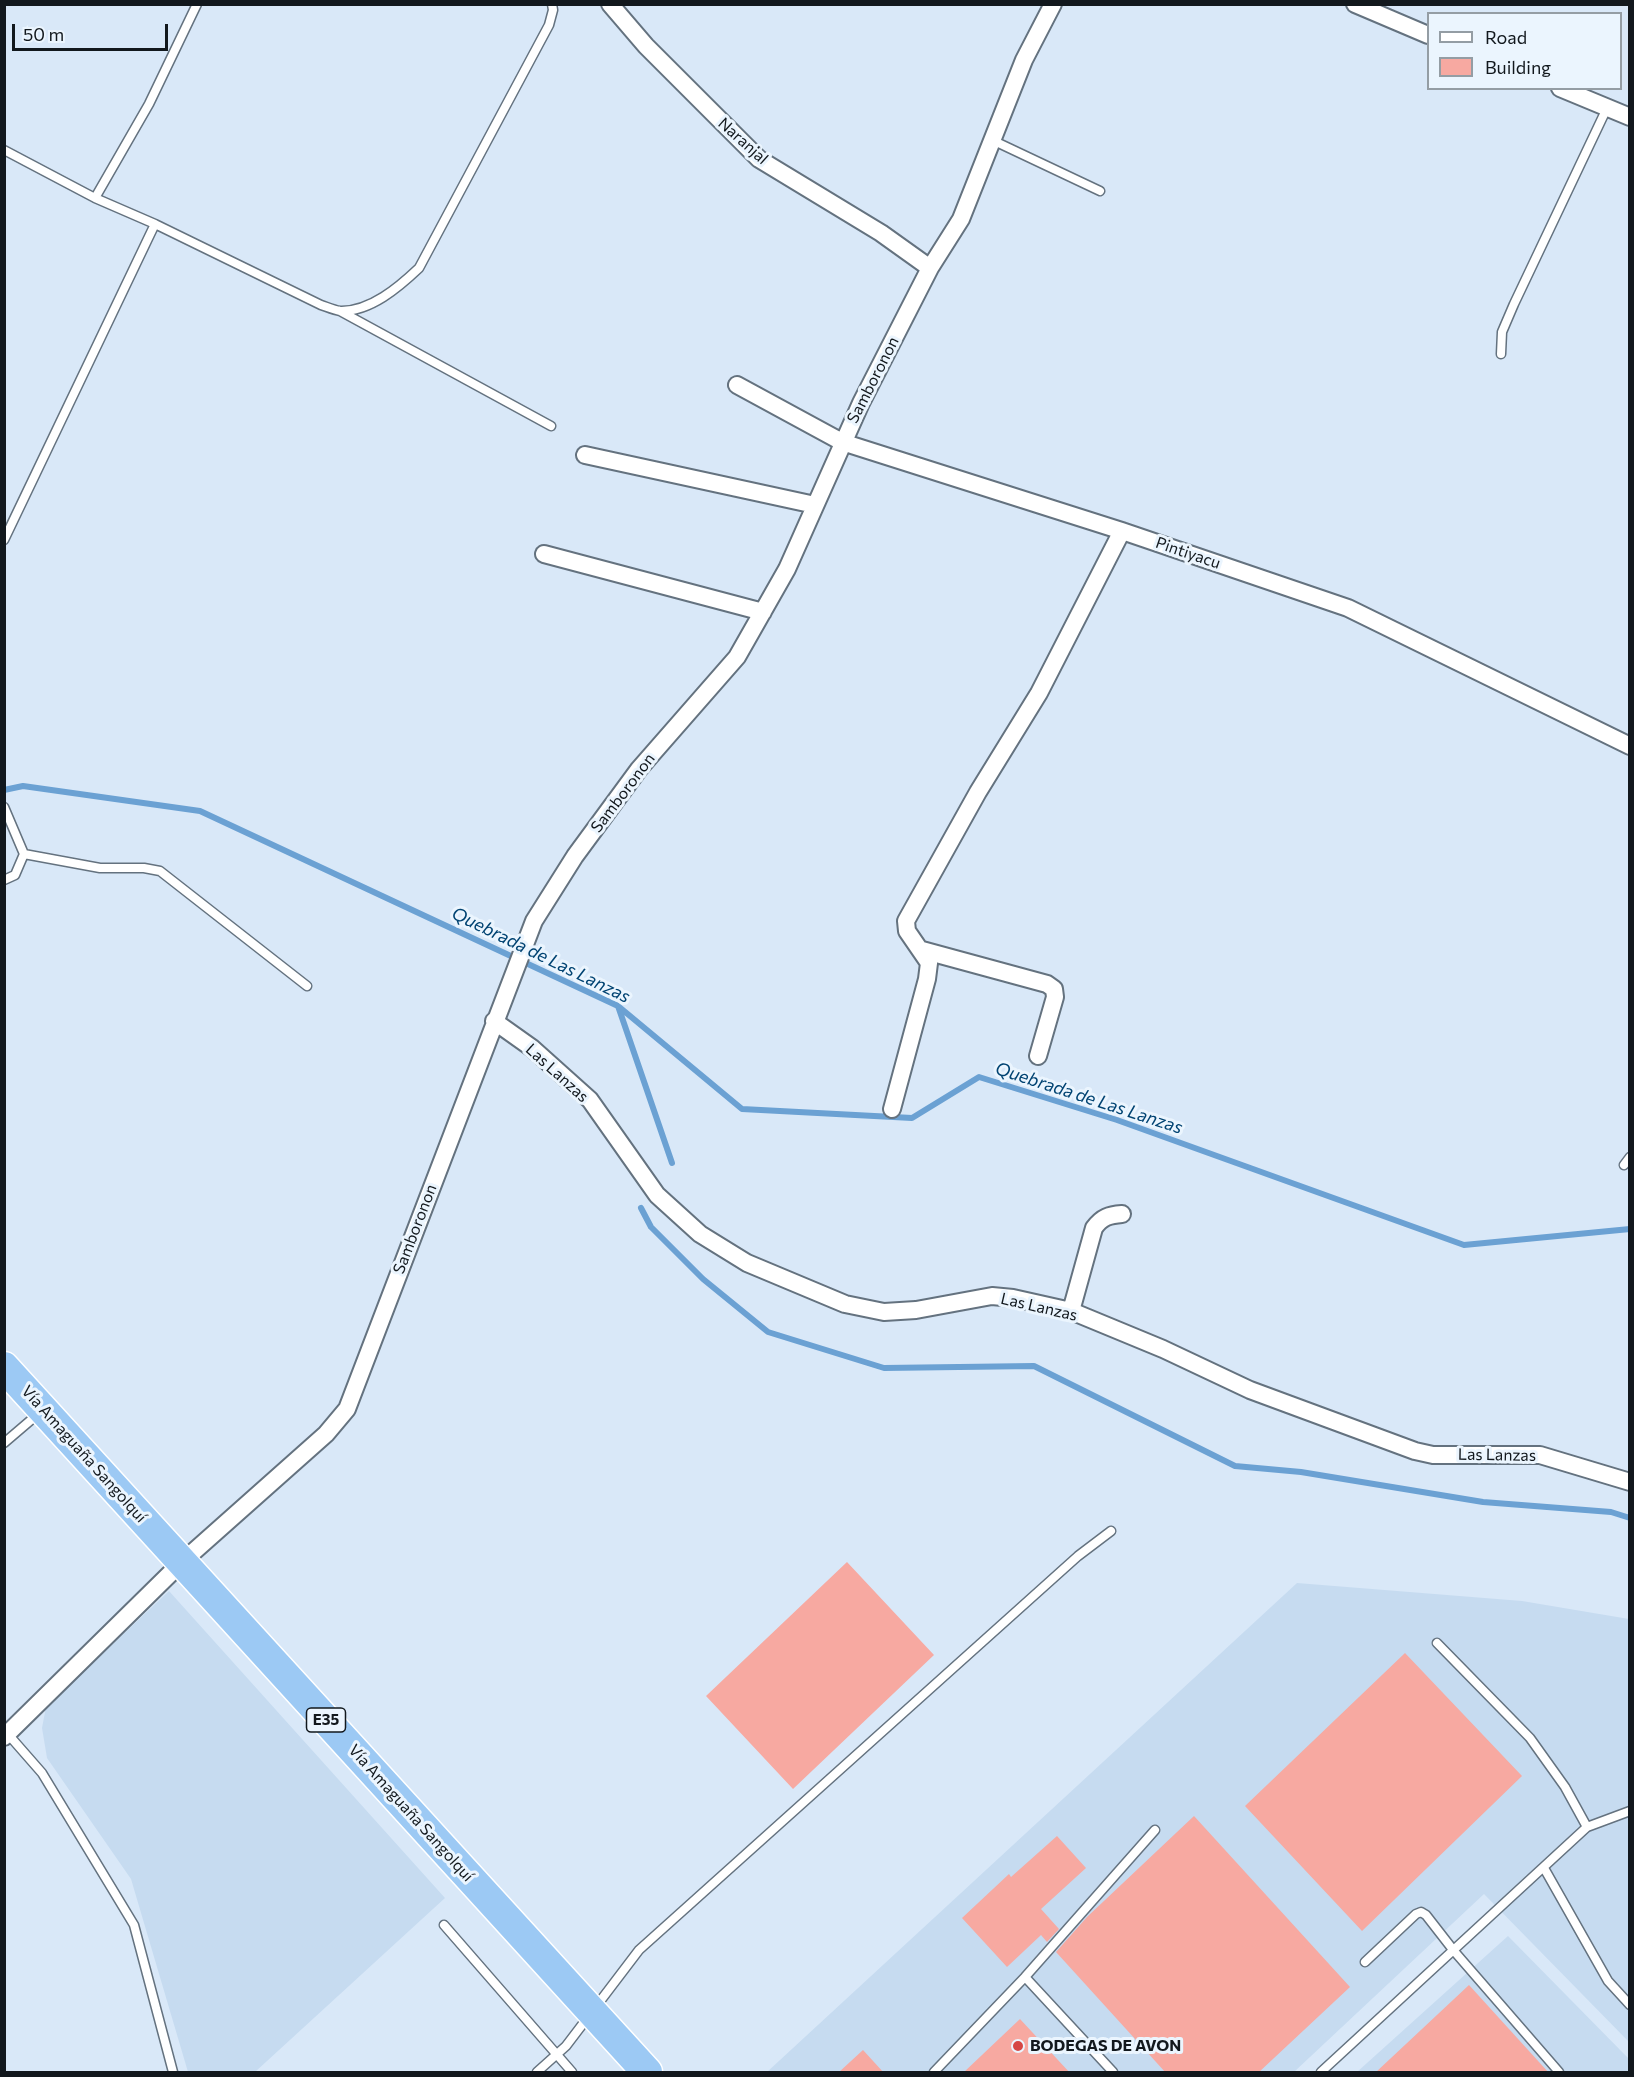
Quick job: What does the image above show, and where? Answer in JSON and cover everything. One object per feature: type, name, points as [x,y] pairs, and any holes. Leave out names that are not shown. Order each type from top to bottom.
[{"type":"highway","name":"Vía Amaguaña Sangolquí","points":[[4,1367],[647,2073]]},
{"type":"street","name":"Naranjal","points":[[610,4],[646,46],[759,159],[881,233],[930,268]]},
{"type":"street","name":"Samboronon","points":[[6,1735],[183,1562],[326,1434],[347,1409],[534,921],[575,856],[639,769],[737,657],[763,612],[787,569],[842,442],[930,268],[961,219],[1024,60],[1053,4]]},
{"type":"street","points":[[1355,4],[1427,35]]},
{"type":"street","points":[[1565,90],[1629,117]]},
{"type":"street","name":"Pintiyacu","points":[[737,385],[842,442],[1122,531],[1348,608],[1629,746]]},
{"type":"street","points":[[585,455],[815,506]]},
{"type":"street","points":[[892,1109],[927,979],[929,963],[922,950],[907,932],[906,921],[978,792],[1039,693],[1122,531]]},
{"type":"street","points":[[544,554],[763,612]]},
{"type":"street","points":[[922,950],[1047,984],[1054,989],[1055,997],[1038,1056]]},
{"type":"street","name":"Las Lanzas","points":[[494,1021],[532,1048],[590,1100],[657,1195],[700,1234],[747,1263],[845,1304],[884,1312],[916,1310],[992,1296],[1013,1298],[1071,1311],[1163,1349],[1250,1390],[1414,1451],[1433,1455],[1540,1455],[1629,1482]]},
{"type":"street","points":[[1071,1311],[1094,1228],[1100,1220],[1109,1215],[1122,1214]]},
{"type":"lane","points":[[95,198],[149,104],[197,4]]},
{"type":"lane","points":[[340,311],[364,306],[398,289],[419,268],[549,26],[552,4]]},
{"type":"lane","points":[[1501,354],[1502,332],[1514,304],[1607,108]]},
{"type":"lane","points":[[992,140],[1100,191]]},
{"type":"lane","points":[[4,150],[95,198],[155,224],[321,305],[340,311],[551,426]]},
{"type":"lane","points":[[4,540],[155,224]]},
{"type":"lane","points":[[4,807],[24,854],[15,875],[4,880]]},
{"type":"lane","points":[[24,854],[100,868],[160,871],[307,986]]},
{"type":"lane","points":[[1624,1165],[1629,1157]]},
{"type":"lane","points":[[4,1443],[43,1409]]},
{"type":"lane","points":[[537,2073],[593,2013],[639,1950],[1078,1556],[1111,1531]]},
{"type":"lane","points":[[1437,1642],[1530,1738],[1565,1787],[1587,1827]]},
{"type":"lane","points":[[6,1735],[42,1773],[134,1925],[173,2073]]},
{"type":"lane","points":[[1321,2073],[1587,1827],[1629,1811]]},
{"type":"lane","points":[[934,2073],[1025,1977],[1155,1830]]},
{"type":"lane","points":[[1544,1868],[1608,1981],[1629,2005]]},
{"type":"lane","points":[[1365,1962],[1421,1912],[1426,1915],[1559,2073]]},
{"type":"lane","points":[[444,1925],[572,2073]]},
{"type":"lane","points":[[1025,1977],[1113,2073]]},
{"type":"shaded area","points":[[1297,1583],[1522,1601],[1629,1619],[1629,2042],[1484,1894],[1294,2072],[767,2072]]},
{"type":"shaded area","points":[[169,1591],[445,1898],[255,2072],[188,2072],[131,1879],[47,1758],[42,1728],[46,1707]]},
{"type":"shaded area","points":[[1508,1936],[1630,2060],[1629,2072],[1357,2072]]},
{"type":"building","points":[[847,1562],[934,1655],[793,1789],[706,1696]]},
{"type":"building","points":[[1405,1653],[1522,1776],[1362,1931],[1245,1806]]},
{"type":"building","points":[[1194,1816],[1350,1987],[1258,2073],[1166,2073],[1056,1952],[1087,1917]]},
{"type":"building","points":[[1057,1836],[1086,1868],[1041,1909],[1059,1929],[1047,1942],[1041,1935],[1007,1967],[962,1918],[1009,1874],[1011,1877]]},
{"type":"building","points":[[1469,1985],[1549,2073],[1375,2073]]},
{"type":"building","name":"BODEGAS DE AVON","points":[[1020,2019],[1070,2073],[963,2073]]},
{"type":"building","points":[[863,2050],[884,2073],[838,2073]]},
{"type":"waterway","name":"Quebrada de Las Lanzas","points":[[4,790],[23,786],[200,811],[618,1006],[742,1109],[912,1118],[979,1077],[1117,1120],[1464,1245],[1630,1229]]},
{"type":"waterway","points":[[618,1006],[672,1163]]},
{"type":"waterway","points":[[641,1208],[651,1227],[703,1279],[768,1332],[884,1368],[1034,1366],[1235,1466],[1301,1472],[1483,1502],[1611,1512],[1630,1518]]},
{"type":"place","name":"BODEGAS DE AVON","points":[[1018,2046]]}]
